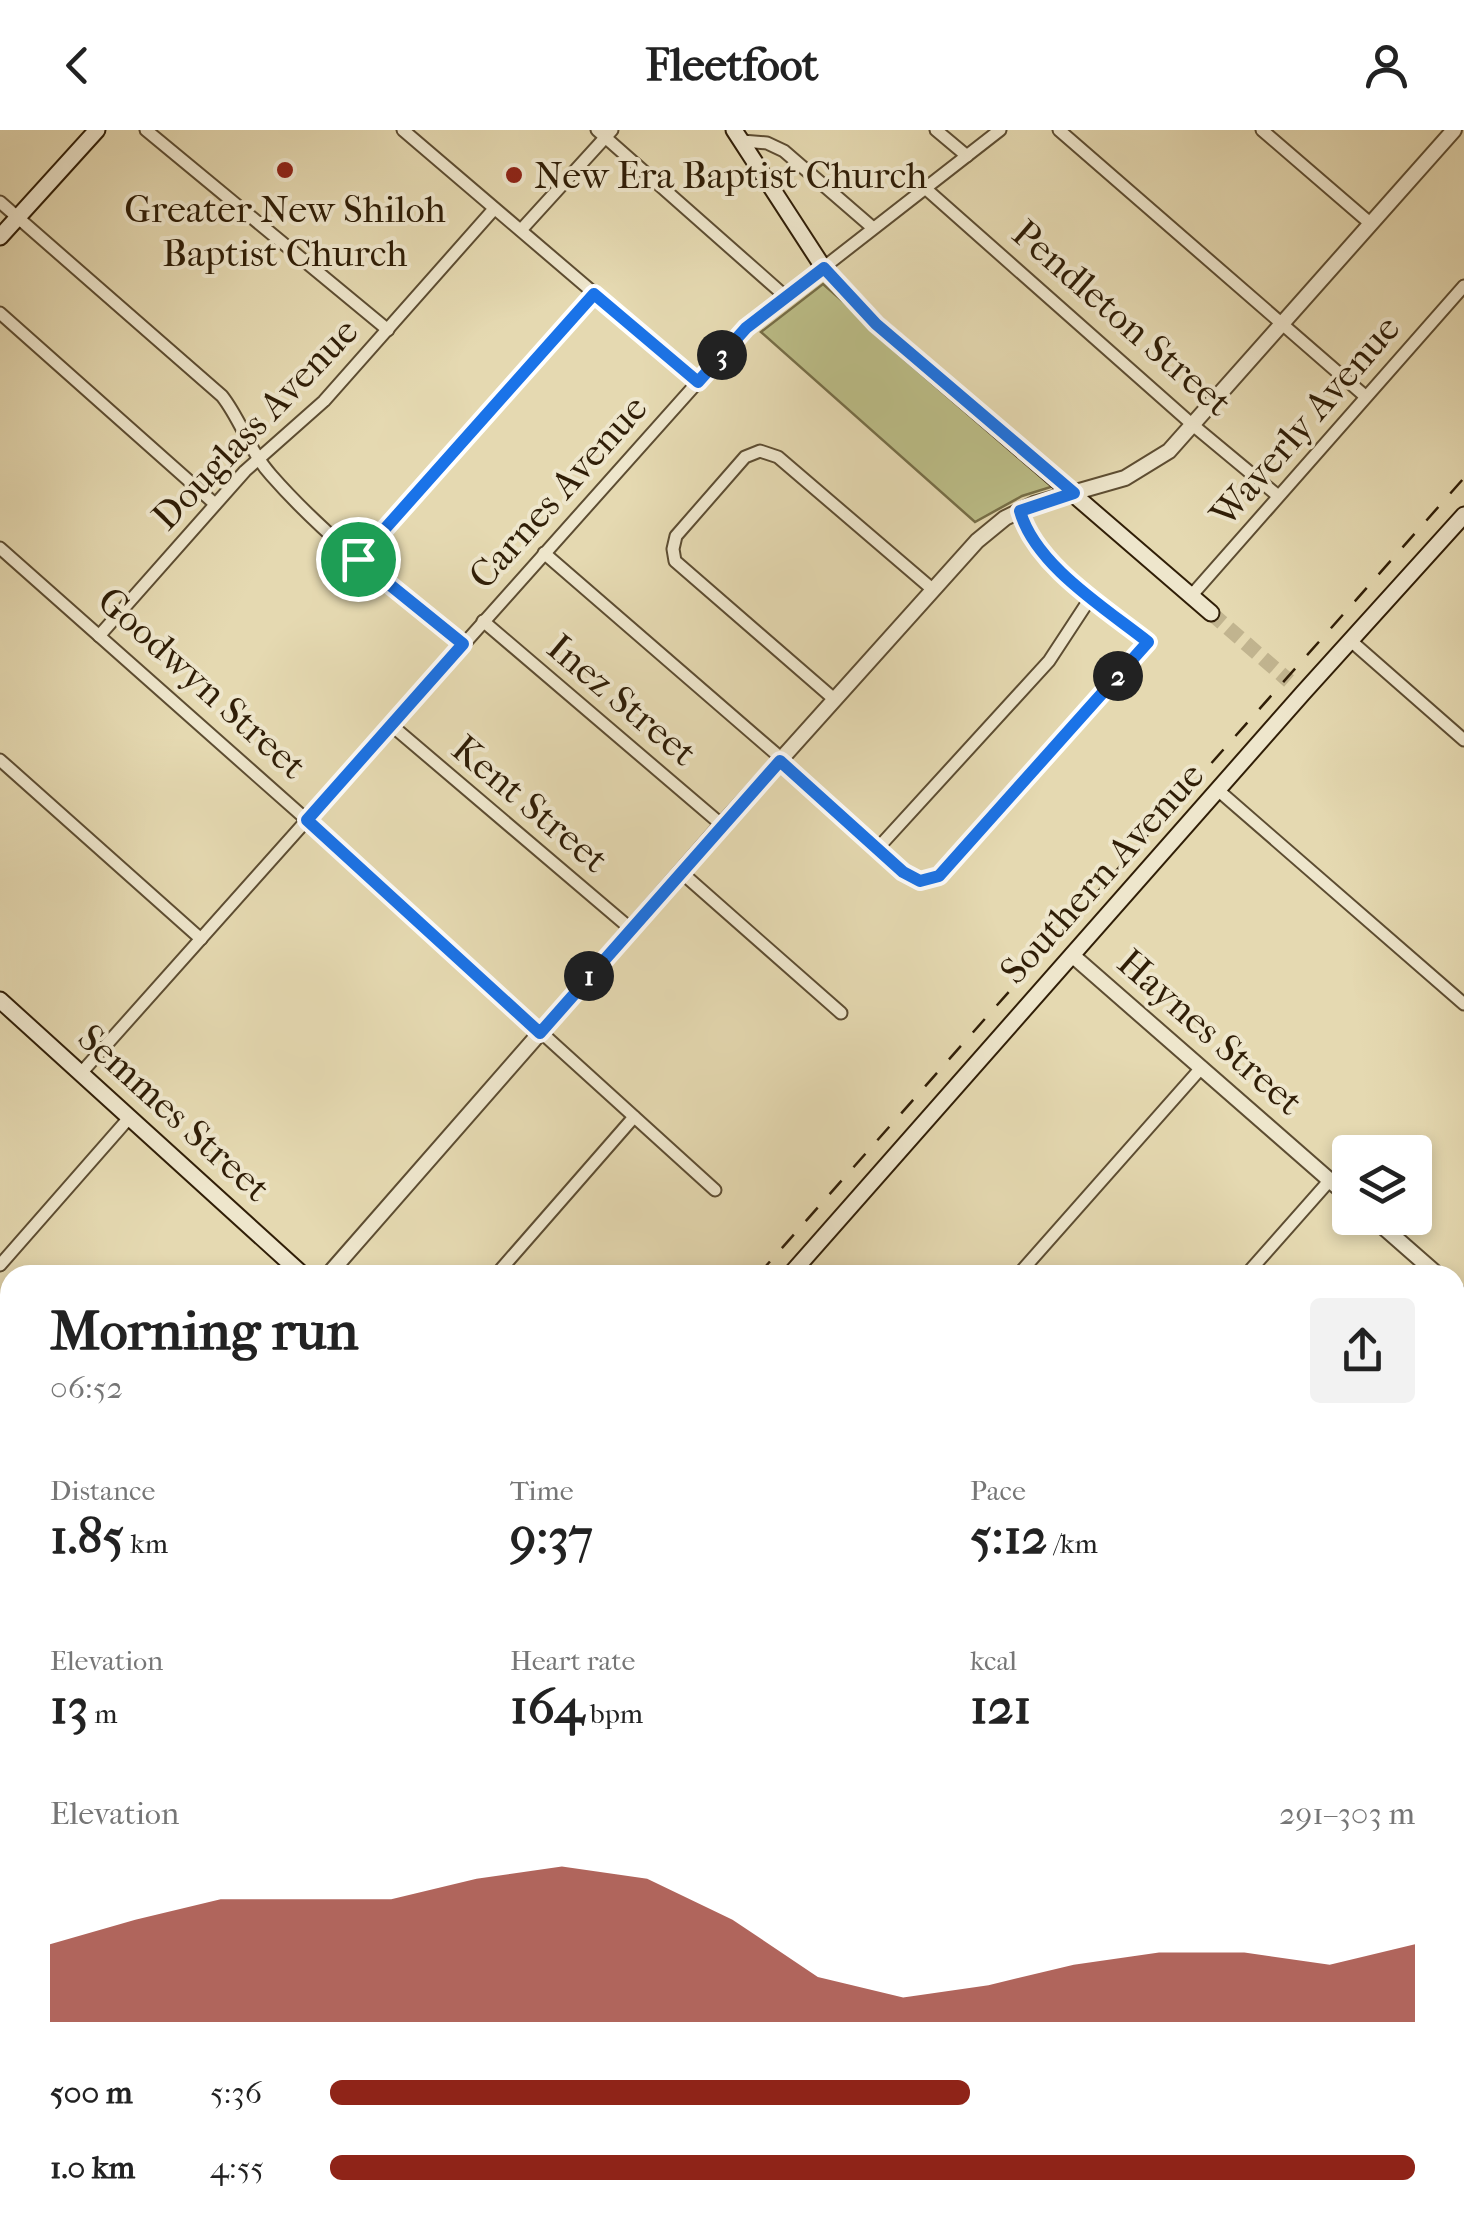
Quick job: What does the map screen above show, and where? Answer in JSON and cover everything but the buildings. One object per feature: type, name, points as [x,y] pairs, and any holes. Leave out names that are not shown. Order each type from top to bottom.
[{"type":"main road","points":[[0,237],[97,130]]},
{"type":"main road","points":[[738,135],[824,268],[876,324],[1211,613]]},
{"type":"main road","name":"Southern Avenue","points":[[799,1265],[1302,693],[1458,535],[1464,515]]},
{"type":"main road","points":[[1288,681],[1302,693]]},
{"type":"main road","name":"Semmes Street","points":[[0,1000],[292,1265]]},
{"type":"street","points":[[146,130],[388,330]]},
{"type":"street","points":[[403,130],[698,382]]},
{"type":"street","points":[[936,130],[966,156]]},
{"type":"street","name":"Carnes Avenue","points":[[82,1072],[746,328],[1000,130]]},
{"type":"street","points":[[1060,130],[1366,396]]},
{"type":"street","points":[[1262,130],[1371,224]]},
{"type":"street","points":[[337,1265],[977,541],[1020,511],[1124,478],[1169,451],[1454,130]]},
{"type":"street","points":[[521,230],[605,132],[784,296]]},
{"type":"street","points":[[738,135],[784,151],[872,228]]},
{"type":"street","name":"Pendleton Street","points":[[925,188],[1194,426],[1278,495]]},
{"type":"street","points":[[0,202],[222,396],[269,473],[358,559],[463,644]]},
{"type":"street","name":"Douglass Avenue","points":[[99,636],[258,457],[310,415],[494,209]]},
{"type":"street","name":"Waverly Avenue","points":[[1192,596],[1464,286]]},
{"type":"street","points":[[358,559],[594,294]]},
{"type":"street","points":[[0,313],[215,504]]},
{"type":"street","points":[[834,699],[684,572],[673,554],[676,536],[745,456],[760,451],[778,457],[932,588]]},
{"type":"street","points":[[544,553],[903,872],[917,880],[939,876],[1148,642],[1040,551],[1025,529],[1020,511]]},
{"type":"street","name":"Goodwyn Street","points":[[0,548],[716,1190]]},
{"type":"street","points":[[878,848],[1049,661],[1091,597]]},
{"type":"street","name":"Inez Street","points":[[483,620],[722,825]]},
{"type":"street","points":[[1351,641],[1464,740]]},
{"type":"street","name":"Kent Street","points":[[390,724],[630,929]]},
{"type":"street","points":[[0,760],[201,939]]},
{"type":"street","points":[[1219,791],[1464,1004]]},
{"type":"street","points":[[681,872],[841,1013]]},
{"type":"street","name":"Haynes Street","points":[[1072,955],[1330,1180]]},
{"type":"street","points":[[1027,1265],[1202,1067]]},
{"type":"street","points":[[505,1265],[634,1117]]},
{"type":"street","points":[[0,1265],[5,1249],[129,1118]]},
{"type":"street","points":[[1255,1265],[1330,1180]]},
{"type":"street","points":[[1392,1235],[1427,1265]]},
{"type":"green space","points":[[823,284],[1054,486],[1022,496],[975,522],[761,332]]},
{"type":"tunnel","points":[[1211,613],[1289,681]]},
{"type":"railway","points":[[767,1265],[1464,478]]},
{"type":"place","name":"Greater New Shiloh Baptist Church","points":[[285,170]]},
{"type":"place","name":"New Era Baptist Church","points":[[514,175]]},
{"type":"route","points":[[824,268],[876,324],[1074,493],[1020,511],[1025,529],[1040,551],[1148,642],[939,876],[920,881],[903,872],[780,761],[540,1033],[307,820],[463,644],[358,559],[594,294],[698,382],[746,328],[824,268]]}]
